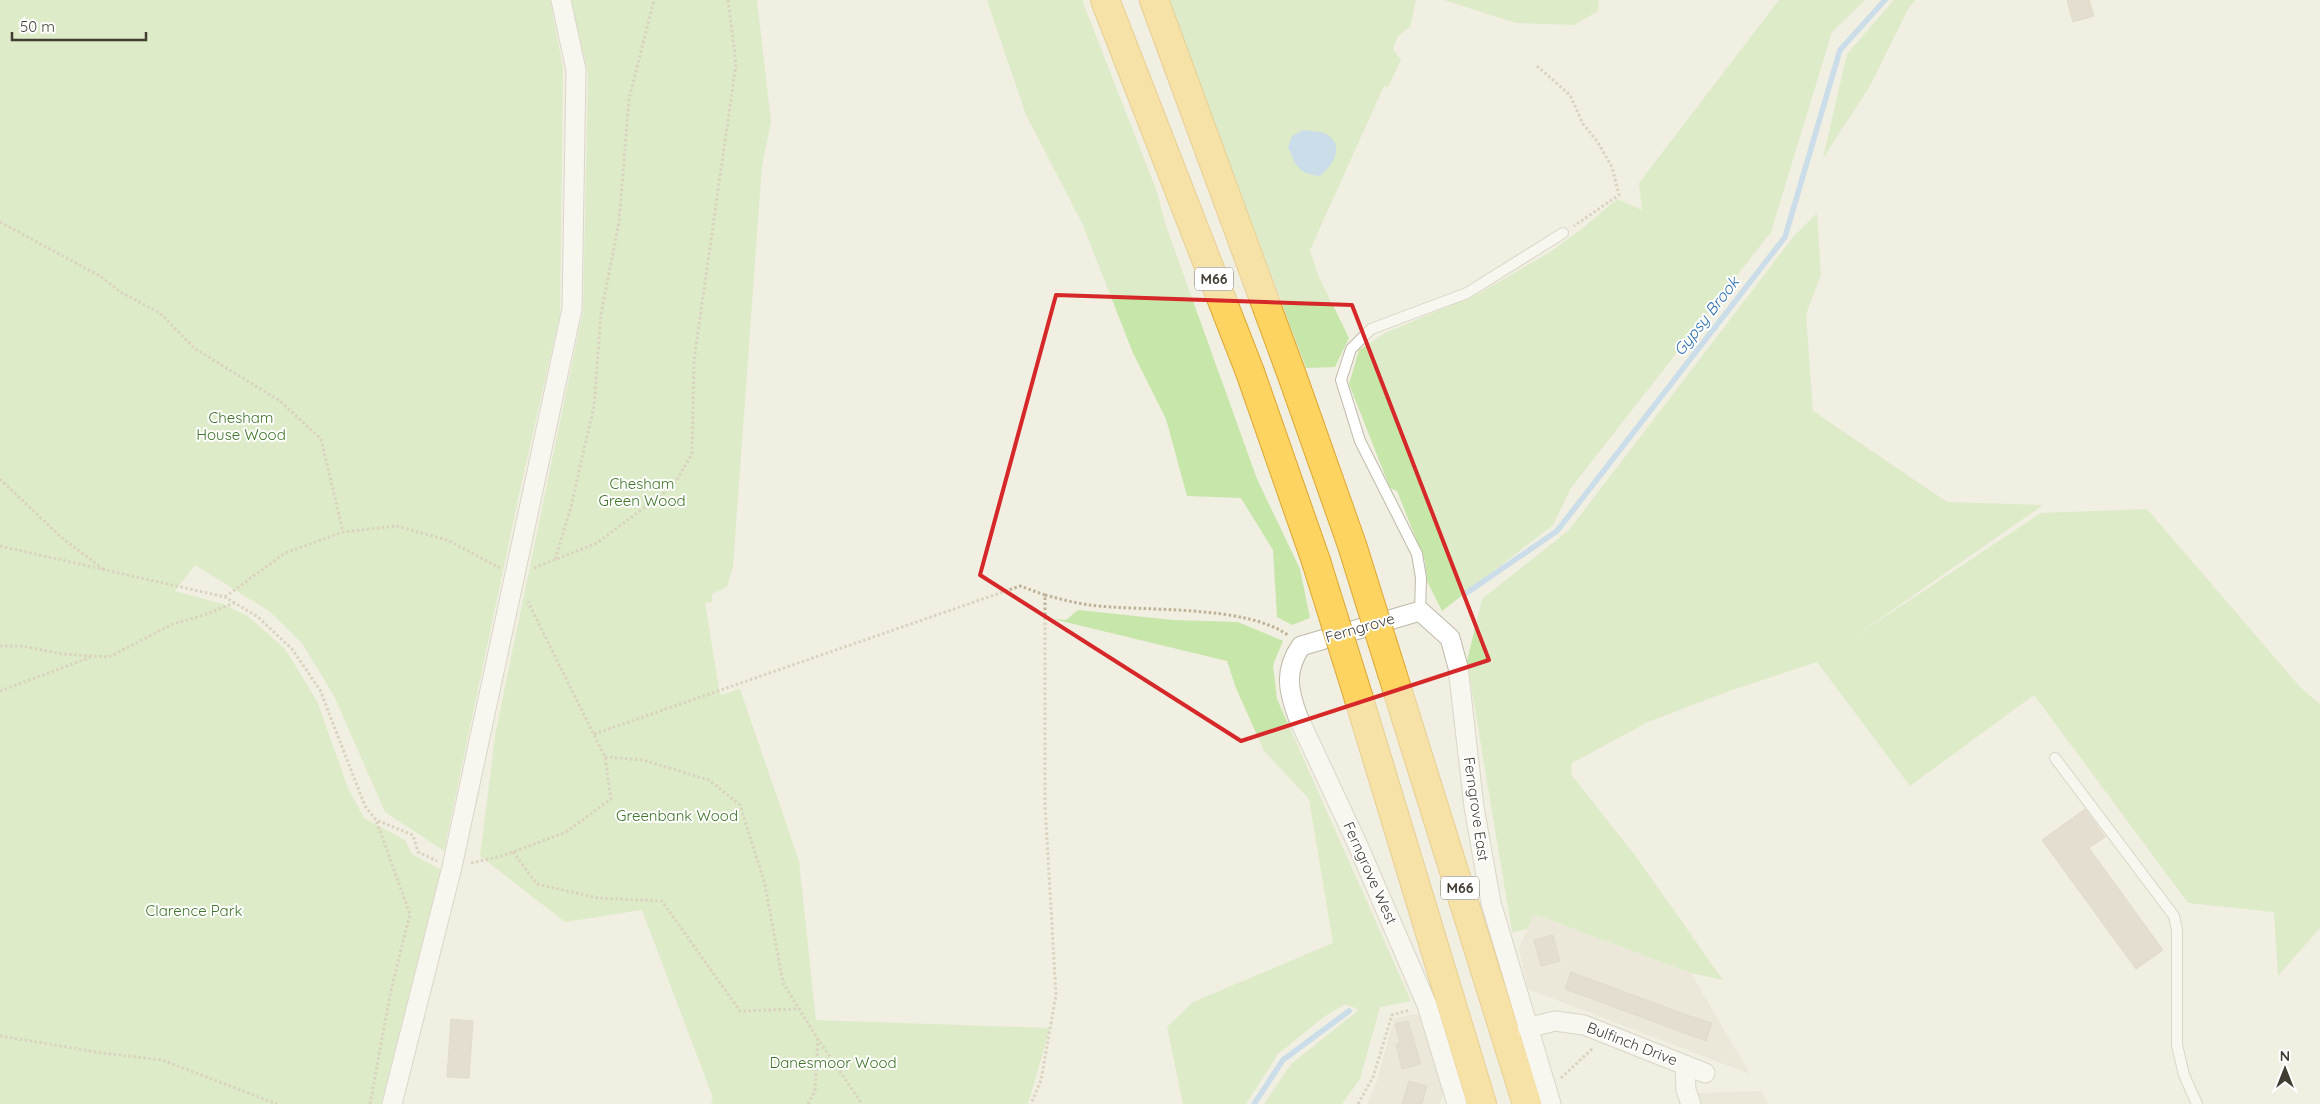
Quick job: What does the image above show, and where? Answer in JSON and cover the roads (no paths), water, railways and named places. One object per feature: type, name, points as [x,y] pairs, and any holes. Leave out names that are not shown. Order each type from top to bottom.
[{"type":"highway","name":"M66","points":[[1106,0],[1250,372],[1316,560],[1482,1104]]},
{"type":"highway","name":"M66","points":[[1154,0],[1294,378],[1536,1094]]},
{"type":"street","points":[[392,1104],[452,867],[572,309],[576,70],[561,0]]},
{"type":"street","name":"Ferngrove","points":[[1301,646],[1420,611]]},
{"type":"street","name":"Ferngrove East","points":[[1420,611],[1450,638],[1458,667],[1474,807],[1490,903],[1528,1028],[1536,1094],[1551,1104]]},
{"type":"street","name":"Ferngrove West","points":[[1301,646],[1292,659],[1288,682],[1290,696],[1356,841],[1427,1005],[1457,1104]]},
{"type":"street","name":"Bulfinch Drive","points":[[1528,1028],[1561,1021],[1584,1025],[1705,1072]]},
{"type":"street","points":[[1685,1065],[1686,1090],[1691,1104]]},
{"type":"lane","points":[[1420,611],[1421,578],[1417,554],[1360,441],[1341,380],[1351,349],[1371,329],[1467,293],[1563,233]]},
{"type":"lane","points":[[2056,758],[2174,916],[2177,930],[2177,1045],[2184,1075],[2197,1104]]},
{"type":"water","points":[[1303,130],[1324,133],[1335,143],[1336,155],[1329,167],[1320,176],[1307,173],[1299,168],[1293,160],[1288,147],[1292,136]]},
{"type":"waterway","name":"Gypsy Brook","points":[[1465,594],[1557,531],[1785,237],[1840,50],[1885,0]]},
{"type":"waterway","name":"Gypsy Brook","points":[[1254,1104],[1283,1060],[1349,1011]]},
{"type":"park label","name":"Chesham House Wood","points":[[241,426]]},
{"type":"park label","name":"Chesham Green Wood","points":[[642,492]]},
{"type":"park label","name":"Greenbank Wood","points":[[677,816]]},
{"type":"park label","name":"Clarence Park","points":[[194,911]]},
{"type":"park label","name":"Danesmoor Wood","points":[[833,1063]]}]
